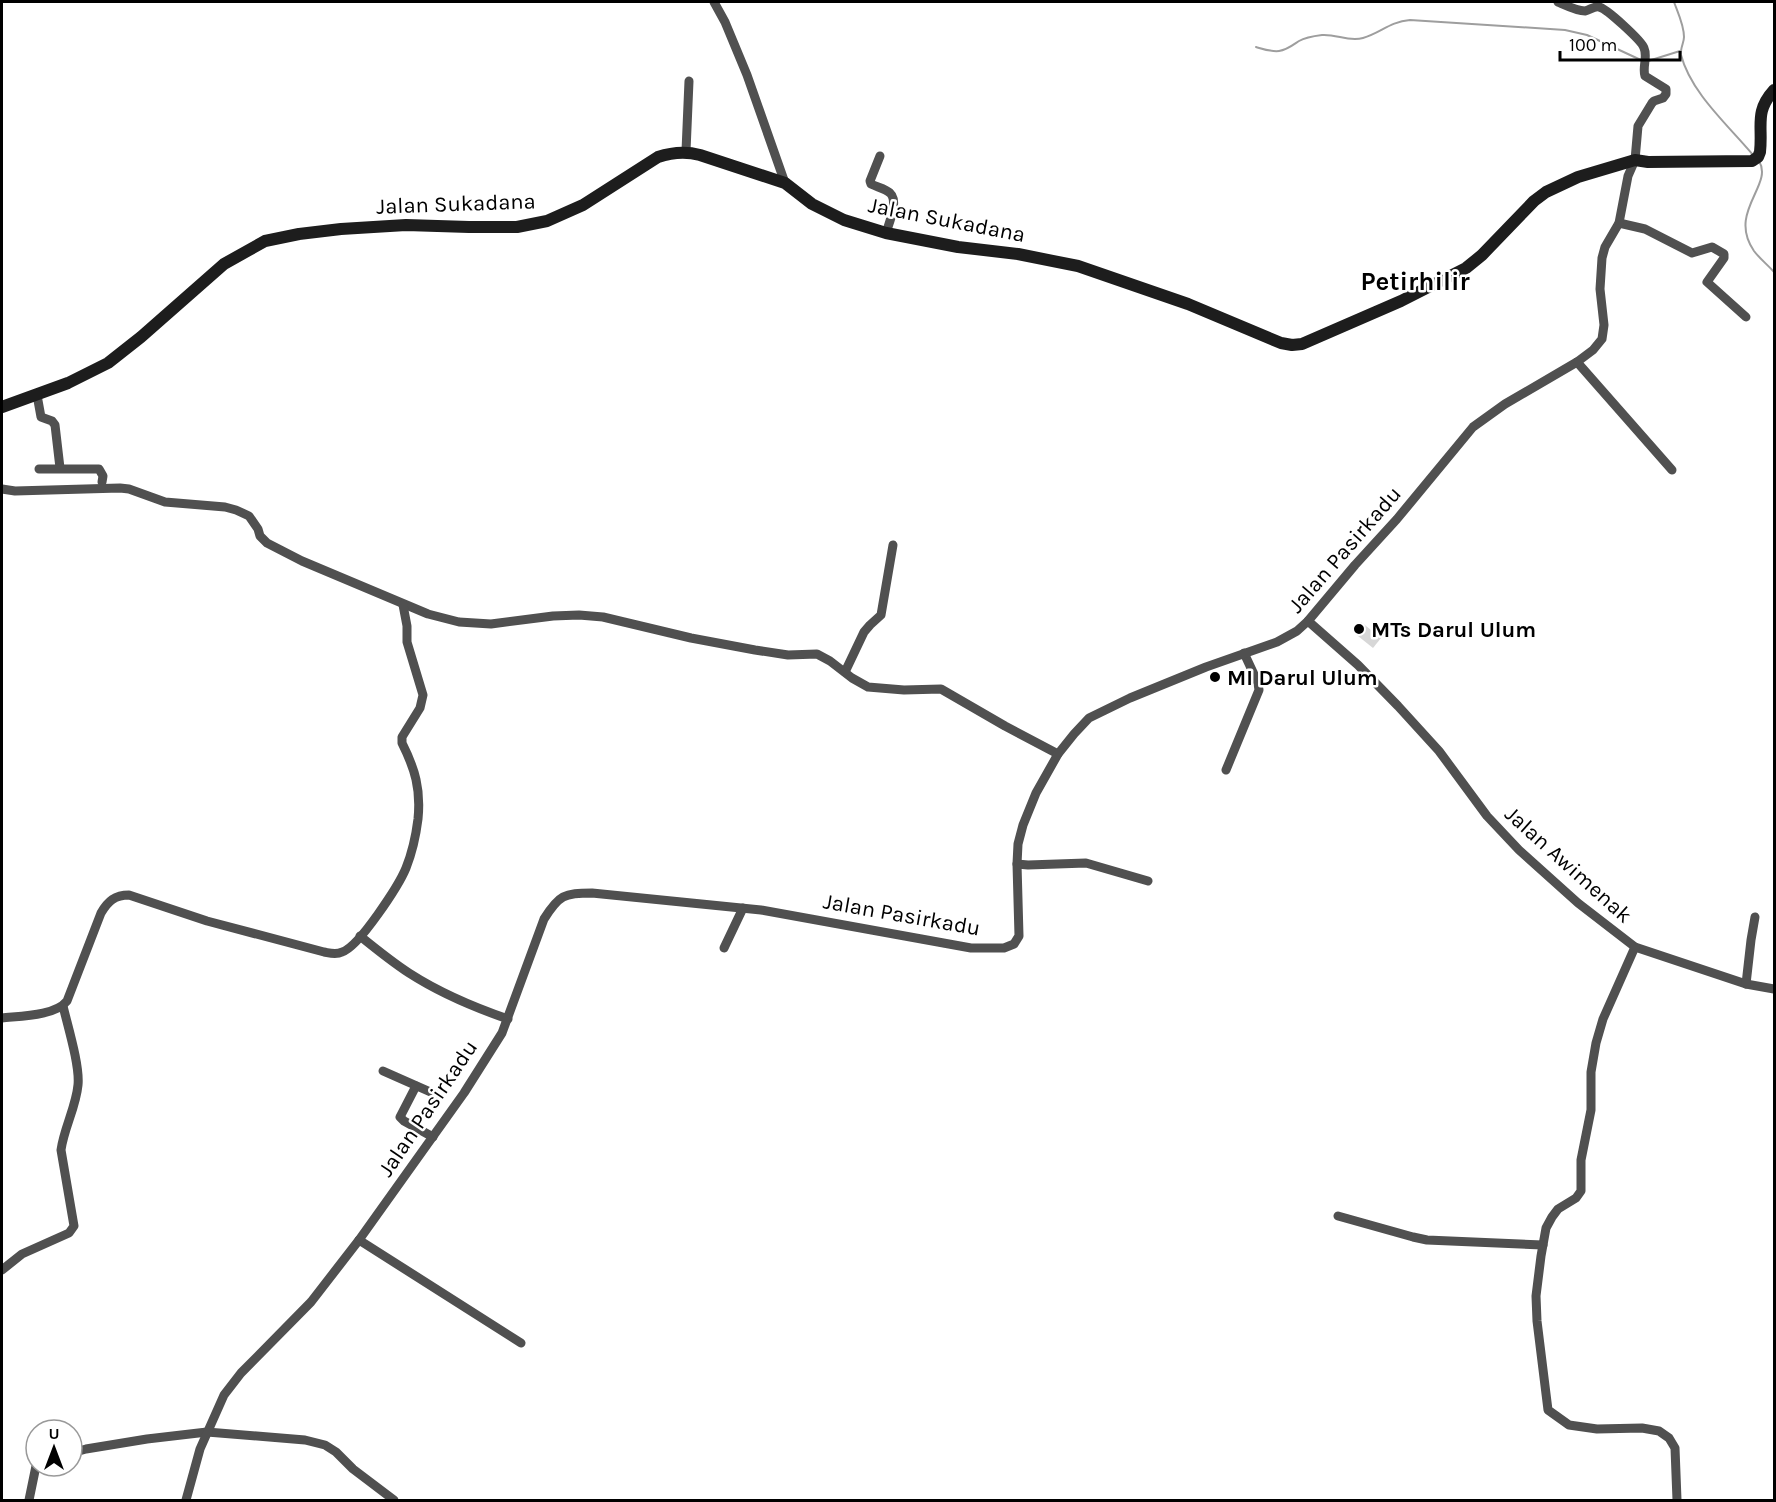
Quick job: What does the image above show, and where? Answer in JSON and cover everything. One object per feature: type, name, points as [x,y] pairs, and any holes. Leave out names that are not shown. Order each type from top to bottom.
[{"type":"main road","name":"Jalan Sukadana","points":[[2,407],[68,383],[108,363],[224,264],[265,241],[341,229],[406,225],[518,227],[548,221],[583,205],[658,158],[670,153],[686,152],[784,183],[812,204],[844,220],[886,233],[1078,266],[1188,304],[1281,343],[1302,344],[1401,301],[1466,268],[1482,255],[1534,201],[1546,192],[1578,177],[1635,160],[1648,162],[1755,159],[1761,147],[1761,112],[1774,90]]},
{"type":"street","points":[[714,2],[747,75],[784,183]]},
{"type":"street","name":"Jalan Pasirkadu","points":[[186,1500],[200,1449],[224,1395],[242,1373],[311,1302],[359,1240],[464,1093],[502,1033],[544,919],[560,898],[572,893],[592,893],[742,908],[971,948],[1004,948],[1014,944],[1019,936],[1017,864],[1018,844],[1023,825],[1036,793],[1058,754],[1084,723],[1101,712],[1170,681],[1286,638],[1308,621],[1410,504],[1473,427],[1505,404],[1593,350],[1602,339],[1604,325],[1600,289],[1602,258],[1605,247],[1618,223],[1628,176],[1635,160],[1638,126],[1652,103],[1663,98],[1666,89],[1645,76],[1644,46],[1602,8],[1582,11],[1558,2]]},
{"type":"street","points":[[686,152],[689,81]]},
{"type":"street","points":[[880,156],[870,182],[889,192],[893,197],[894,205],[886,233]]},
{"type":"street","points":[[1618,223],[1645,229],[1692,253],[1712,247],[1724,254],[1724,258],[1707,282],[1746,317]]},
{"type":"street","points":[[1576,362],[1672,470]]},
{"type":"street","points":[[38,395],[41,417],[52,421],[55,425],[60,468]]},
{"type":"street","points":[[39,469],[99,469],[103,476],[102,482]]},
{"type":"street","points":[[2,489],[15,491],[120,488],[165,502],[225,507],[249,516],[260,536],[267,543],[302,561],[403,605],[459,622],[491,624],[553,616],[603,617],[691,638],[756,650],[788,655],[817,654],[868,687],[904,690],[941,689],[1058,754]]},
{"type":"street","points":[[844,672],[864,632],[881,615],[893,544]]},
{"type":"street","points":[[2,1018],[43,1013],[63,1006],[68,1000],[101,913],[106,904],[121,895],[129,895],[207,921],[324,952],[336,954],[345,952],[374,919],[405,870],[418,819],[418,780],[402,743],[402,737],[420,708],[423,695],[407,642],[403,605]]},
{"type":"street","name":"Jalan Awimenak","points":[[1308,621],[1358,664],[1439,751],[1487,816],[1519,850],[1578,903],[1635,947],[1746,984],[1774,989]]},
{"type":"street","points":[[1226,770],[1259,690],[1244,653]]},
{"type":"street","points":[[1017,864],[1086,863],[1149,881]]},
{"type":"street","points":[[724,948],[742,908]]},
{"type":"street","points":[[1746,984],[1750,940],[1755,917]]},
{"type":"street","points":[[360,936],[409,973],[431,986],[475,1008],[508,1019]]},
{"type":"street","points":[[1635,947],[1603,1019],[1596,1043],[1591,1072],[1591,1110],[1581,1160],[1581,1191],[1576,1198],[1558,1209],[1546,1228],[1536,1296],[1537,1321],[1548,1410],[1569,1425],[1596,1429],[1642,1428],[1659,1431],[1669,1438],[1675,1448],[1677,1500]]},
{"type":"street","points":[[2,1270],[22,1254],[69,1233],[74,1226],[61,1150],[78,1088],[79,1076],[63,1006]]},
{"type":"street","points":[[383,1071],[435,1094]]},
{"type":"street","points":[[416,1086],[400,1117],[404,1122],[433,1137]]},
{"type":"street","points":[[1338,1216],[1427,1240],[1543,1245]]},
{"type":"street","points":[[359,1240],[520,1342]]},
{"type":"street","points":[[84,1450],[207,1432],[305,1440],[325,1445],[336,1452],[353,1469],[394,1500]]},
{"type":"street","points":[[29,1500],[34,1478]]},
{"type":"shaded area","points":[[1361,622],[1381,638],[1373,648],[1353,632]]},
{"type":"waterway","points":[[1674,2],[1683,28],[1681,55],[1686,69],[1711,108],[1753,155]]},
{"type":"waterway","points":[[1256,47],[1279,51],[1304,39],[1322,35],[1358,39],[1396,23],[1410,20],[1565,30],[1587,35],[1643,61]]},
{"type":"waterway","points":[[1648,61],[1680,51]]},
{"type":"waterway","points":[[1759,161],[1762,170],[1761,180],[1745,224],[1747,237],[1754,251],[1774,272]]},
{"type":"place","name":"MTs Darul Ulum","points":[[1359,629]]},
{"type":"place","name":"MI Darul Ulum","points":[[1215,677]]},
{"type":"district","name":"Petirhilir","points":[[1415,281]]}]
